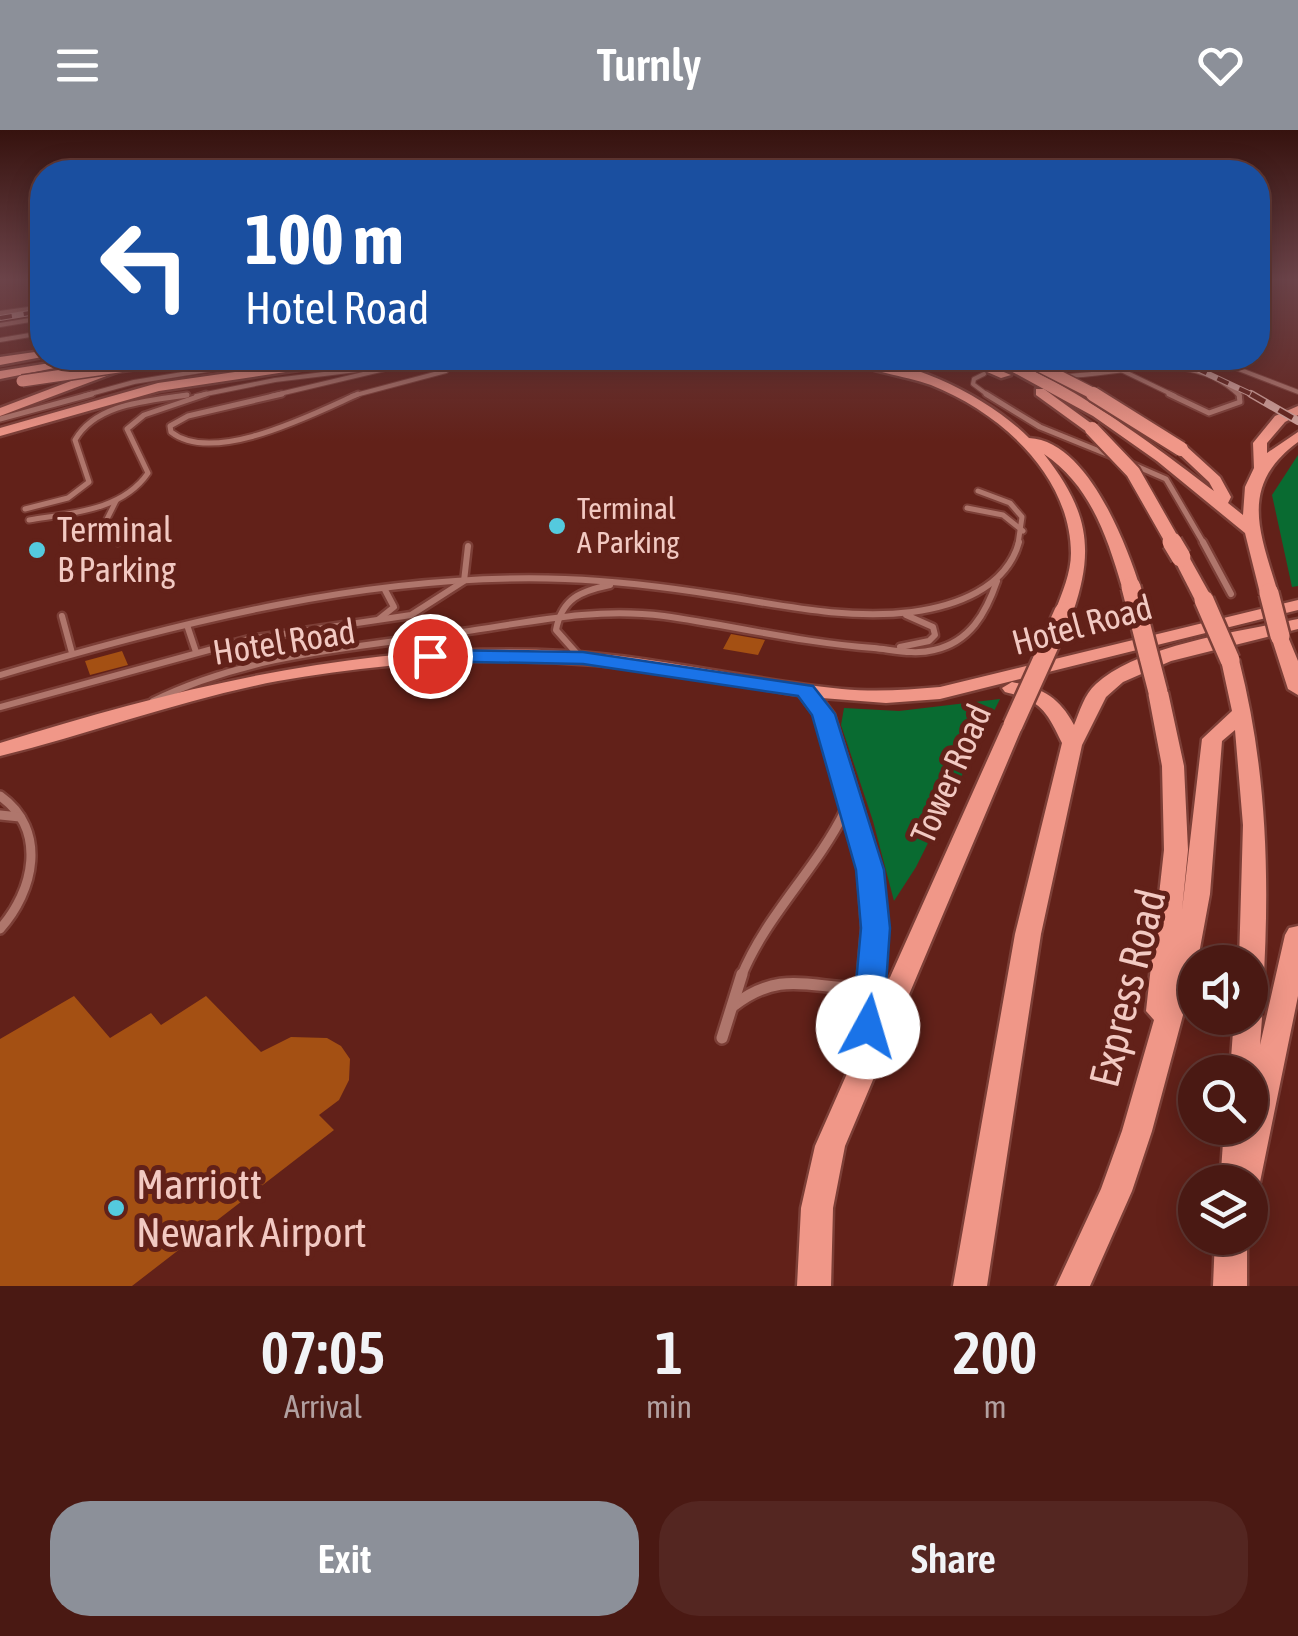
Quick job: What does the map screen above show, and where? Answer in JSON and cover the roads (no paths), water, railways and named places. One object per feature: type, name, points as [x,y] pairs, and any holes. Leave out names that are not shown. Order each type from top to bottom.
[{"type":"street","points":[[0,361],[30,356]]},
{"type":"street","points":[[0,372],[30,366]]},
{"type":"street","points":[[0,372],[30,368]]},
{"type":"street","points":[[0,385],[101,370]]},
{"type":"street","points":[[0,415],[115,370]]},
{"type":"street","points":[[0,432],[158,387],[272,370]]},
{"type":"street","name":"Tower Road","points":[[887,370],[953,390]]},
{"type":"street","name":"Tower Road","points":[[814,1286],[814,1242],[830,1146],[1064,612],[1079,561],[1073,514],[1062,487],[1047,467],[1012,432],[940,379],[913,370]]},
{"type":"street","points":[[1021,370],[1046,378],[1132,434],[1254,532]]},
{"type":"street","points":[[1021,370],[1114,450],[1142,487],[1204,600],[1230,660],[1242,712],[1256,832],[1252,945]]},
{"type":"street","points":[[1021,370],[1099,395],[1181,449],[1214,480],[1224,496],[1220,504]]},
{"type":"street","points":[[1298,410],[1280,419],[1260,444],[1260,466],[1249,493],[1269,593],[1298,690]]},
{"type":"street","points":[[1012,432],[1048,448],[1068,464],[1100,502],[1120,550],[1158,692],[1173,766],[1176,850],[1154,1073]]},
{"type":"street","points":[[1260,466],[1298,436]]},
{"type":"street","name":"Hotel Road","points":[[0,750],[230,682],[374,660],[475,655],[583,658],[805,690],[886,697],[967,688],[1298,604]]},
{"type":"street","points":[[1072,743],[1083,734],[1090,708],[1101,690],[1117,677],[1167,657],[1298,624]]},
{"type":"street","points":[[967,688],[1016,688],[1038,694],[1058,710],[1072,743],[1028,934],[970,1286]]},
{"type":"street","points":[[805,690],[824,714],[873,890],[872,989],[863,1064]]},
{"type":"street","name":"Express Road","points":[[1073,1286],[1116,1190],[1154,1073],[1198,894],[1212,739],[1242,712]]},
{"type":"street","points":[[1248,1165],[1298,935]]},
{"type":"street","points":[[1230,1286],[1231,1255]]},
{"type":"lane","points":[[0,340],[30,335]]},
{"type":"lane","points":[[0,415],[134,382],[208,370]]},
{"type":"lane","points":[[25,509],[66,500],[85,488],[89,482],[75,440],[81,426],[128,406],[364,370]]},
{"type":"lane","points":[[378,370],[188,416],[170,426],[182,440],[192,442],[276,432],[351,396],[446,371]]},
{"type":"lane","points":[[1046,378],[1114,370]]},
{"type":"lane","points":[[1121,370],[1209,413],[1240,402],[1240,394],[1180,370]]},
{"type":"lane","points":[[1241,370],[1298,392]]},
{"type":"lane","points":[[984,374],[974,379],[974,384],[1047,431],[1166,480],[1199,529],[1232,594]]},
{"type":"lane","points":[[1075,397],[1072,390],[1076,384],[1092,374]]},
{"type":"lane","points":[[398,382],[414,388]]},
{"type":"lane","points":[[118,543],[108,519],[110,508],[134,490],[148,473],[127,429],[134,420],[167,405],[226,390]]},
{"type":"lane","points":[[149,704],[187,681],[283,658],[557,614],[630,612],[843,646],[938,649],[968,634],[987,614],[997,581],[1021,545],[1022,516],[1018,509],[978,491]]},
{"type":"lane","points":[[29,520],[120,498]]},
{"type":"lane","points":[[967,508],[1002,515],[1023,531]]},
{"type":"lane","points":[[464,582],[468,546]]},
{"type":"lane","points":[[0,675],[187,625],[384,590],[464,582],[550,579],[623,583],[829,614],[900,614],[972,596],[997,581]]},
{"type":"lane","points":[[0,706],[196,652],[306,629],[411,614],[464,582]]},
{"type":"lane","points":[[583,658],[572,651],[556,630],[557,614],[566,598],[581,590],[623,583]]},
{"type":"lane","points":[[374,622],[394,607],[394,598],[384,590]]},
{"type":"lane","points":[[886,649],[929,642],[934,635],[933,626],[900,614]]},
{"type":"lane","points":[[62,616],[72,653]]},
{"type":"lane","points":[[187,625],[196,652]]},
{"type":"lane","points":[[0,796],[14,804],[29,836],[27,890],[0,929]]},
{"type":"lane","points":[[722,1038],[759,938],[819,858],[850,800]]},
{"type":"lane","points":[[0,815],[20,817]]},
{"type":"lane","points":[[730,1009],[748,990],[764,982],[872,989],[894,983],[904,974]]},
{"type":"railway","points":[[1200,370],[1252,395]]},
{"type":"railway","points":[[1252,395],[1298,421]]},
{"type":"place","name":"Terminal A Parking","points":[[557,526]]},
{"type":"place","name":"Terminal B Parking","points":[[37,550]]},
{"type":"place","name":"Marriott Newark Airport","points":[[116,1208]]}]
